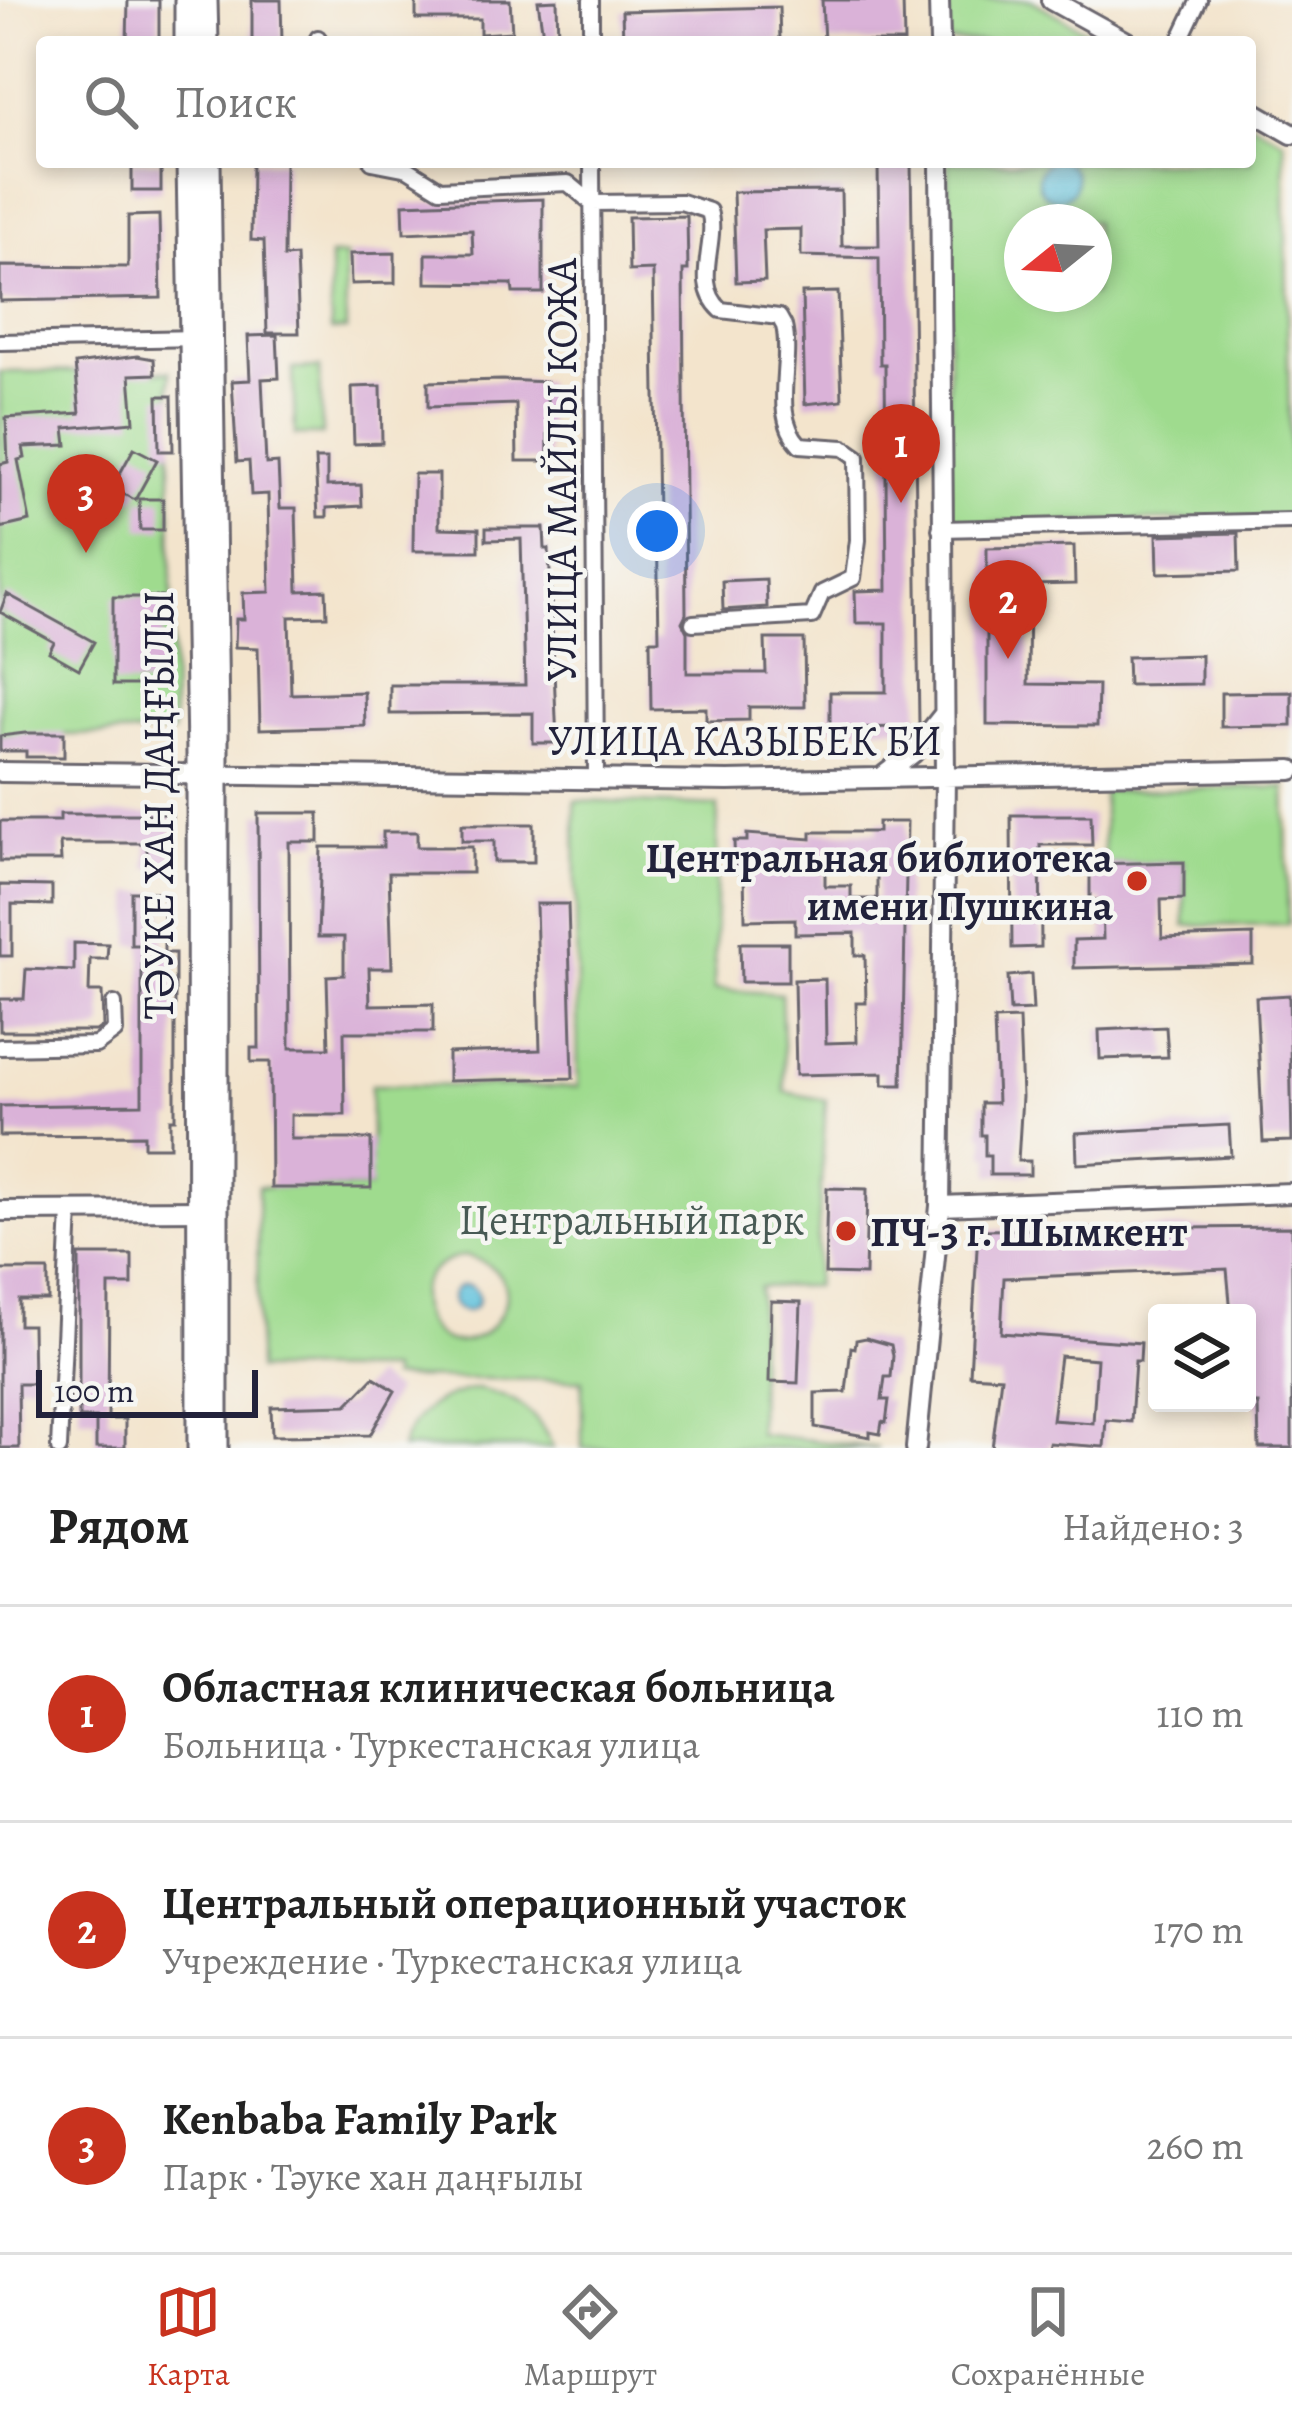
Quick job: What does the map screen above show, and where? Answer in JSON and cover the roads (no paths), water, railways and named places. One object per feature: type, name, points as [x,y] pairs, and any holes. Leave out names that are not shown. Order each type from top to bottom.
[{"type":"main road","points":[[186,0],[186,36]]},
{"type":"main road","points":[[206,0],[207,36]]},
{"type":"main road","points":[[938,0],[940,36]]},
{"type":"main road","points":[[1052,0],[1116,36]]},
{"type":"main road","points":[[1256,113],[1292,134]]},
{"type":"main road","name":"ТӘУКЕ ХАН ДАҢҒЫЛЫ","points":[[188,168],[200,338],[207,772],[207,1210],[200,1448]]},
{"type":"main road","name":"ТӘУКЕ ХАН ДАҢҒЫЛЫ","points":[[200,338],[208,168]]},
{"type":"main road","points":[[916,1448],[940,1206],[945,776],[940,168]]},
{"type":"main road","points":[[882,777],[913,753],[944,714]]},
{"type":"main road","name":"УЛИЦА КАЗЫБЕК БИ","points":[[0,772],[728,781],[1292,770]]},
{"type":"main road","points":[[940,1206],[1292,1193]]},
{"type":"main road","points":[[0,1210],[207,1210]]},
{"type":"main road","name":"ТӘУКЕ ХАН ДАҢҒЫЛЫ","points":[[207,1210],[217,1448]]},
{"type":"street","points":[[591,0],[591,36]]},
{"type":"street","points":[[1181,36],[1199,0]]},
{"type":"street","points":[[403,168],[440,189],[568,183],[592,203],[681,202],[709,211],[712,223],[705,268],[714,304],[721,310],[779,317],[784,326],[789,432],[800,445],[825,444],[857,457],[858,540],[853,578],[822,593],[812,616],[693,622]]},
{"type":"street","name":"УЛИЦА МАЙЛЫ КОЖА","points":[[592,168],[596,778]]},
{"type":"street","points":[[0,342],[200,338]]},
{"type":"street","points":[[940,529],[1292,521]]},
{"type":"street","points":[[0,1048],[96,1045],[115,1031],[114,1004]]},
{"type":"street","points":[[59,1448],[70,1211]]},
{"type":"water","points":[[1042,168],[1072,168],[1075,187],[1064,198],[1050,198],[1039,187]]},
{"type":"water","points":[[465,1285],[475,1288],[475,1308],[465,1311],[455,1308],[452,1298],[455,1288]]},
{"type":"place","name":"Областная клиническая больница","points":[[901,503]]},
{"type":"place","name":"Kenbaba Family Park","points":[[86,553]]},
{"type":"place","name":"Центральный операционный участок","points":[[1008,659]]},
{"type":"place","name":"Центральная библиотека имени Пушкина","points":[[1137,881]]},
{"type":"place","name":"ПЧ-3 г. Шымкент","points":[[846,1231]]},
{"type":"park label","name":"Центральный парк","points":[[632,1219]]}]
